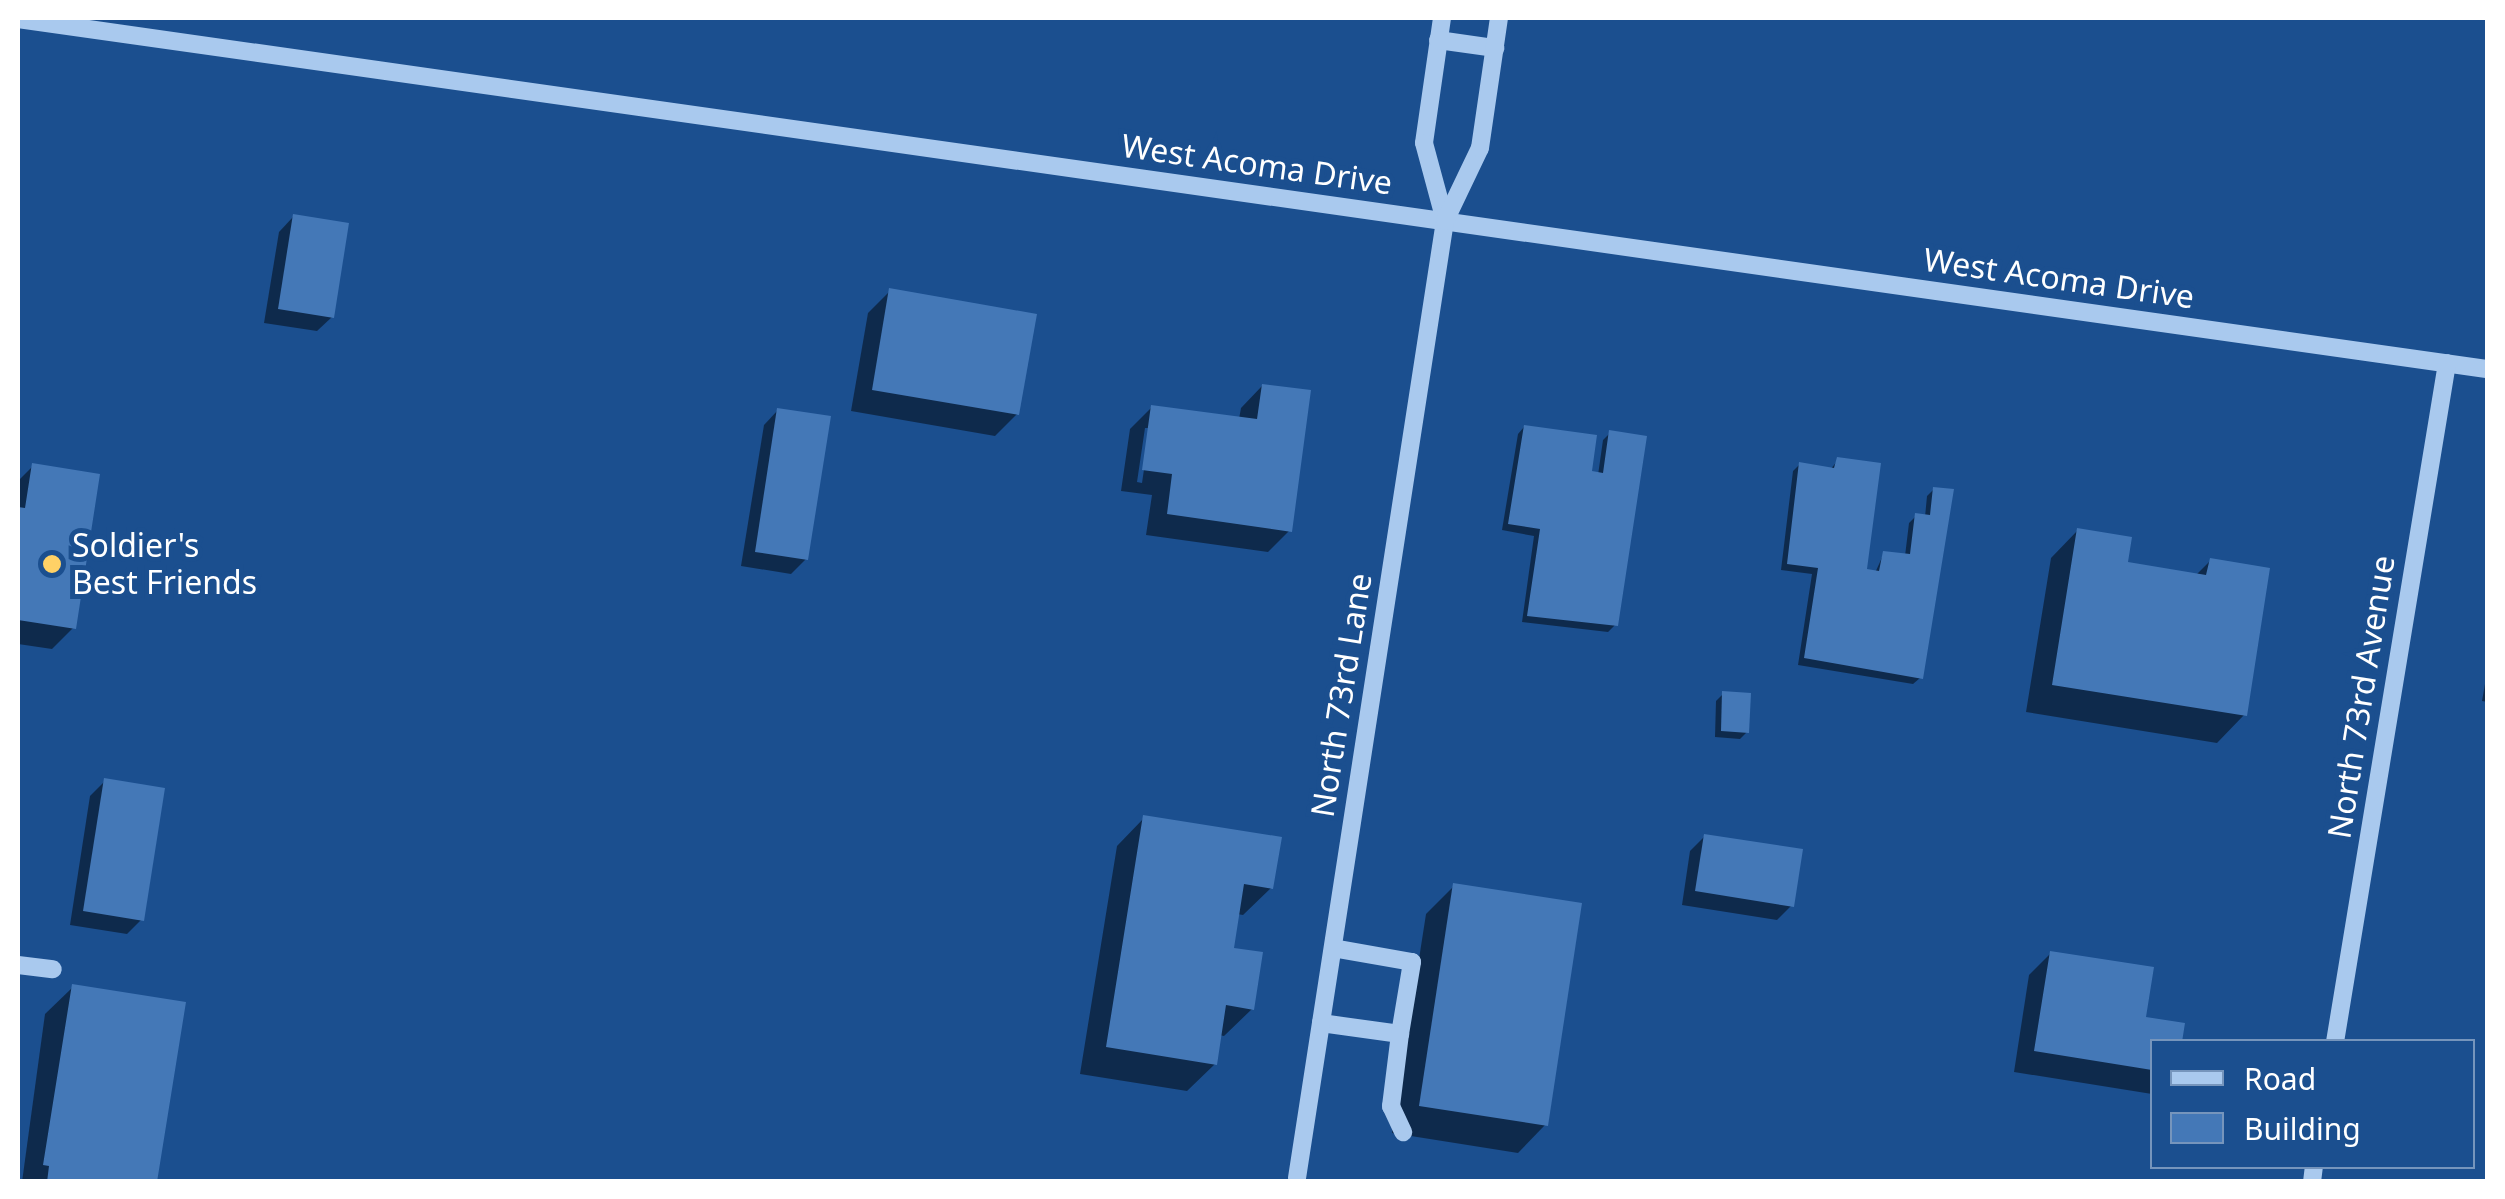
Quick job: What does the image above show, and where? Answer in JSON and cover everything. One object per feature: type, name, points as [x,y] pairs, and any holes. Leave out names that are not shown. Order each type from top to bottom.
[{"type":"street","name":"West Acoma Drive","points":[[18,18],[2488,369]]},
{"type":"street","name":"North 73rd Lane","points":[[1442,18],[1424,143],[1445,221]]},
{"type":"street","name":"North 73rd Lane","points":[[1297,1178],[1445,221],[1480,148],[1499,18]]},
{"type":"street","points":[[1438,40],[1495,48]]},
{"type":"street","name":"North 73rd Avenue","points":[[2335,1039],[2447,363]]},
{"type":"street","points":[[1332,948],[1412,962],[1391,1106],[1403,1132]]},
{"type":"street","points":[[18,965],[53,970]]},
{"type":"street","points":[[1322,1023],[1400,1034]]},
{"type":"building","points":[[293,214],[349,223],[334,318],[278,309]]},
{"type":"building","points":[[889,288],[1037,314],[1019,415],[872,390]]},
{"type":"building","points":[[1262,384],[1311,390],[1292,532],[1167,514],[1172,474],[1142,470],[1151,405],[1257,419]]},
{"type":"building","points":[[777,408],[831,416],[808,560],[755,552]]},
{"type":"building","points":[[1524,425],[1597,435],[1592,471],[1603,473],[1609,430],[1647,436],[1618,626],[1527,616],[1540,529],[1508,524]]},
{"type":"building","points":[[1837,457],[1881,463],[1867,569],[1879,571],[1883,551],[1910,554],[1915,513],[1930,515],[1933,487],[1954,489],[1923,679],[1804,658],[1818,568],[1787,564],[1799,462],[1834,468]]},
{"type":"building","name":"Soldier's Best Friends","points":[[32,463],[100,474],[76,629],[18,620],[18,507],[25,508]]},
{"type":"building","points":[[2077,528],[2132,537],[2128,562],[2206,575],[2210,558],[2270,568],[2247,716],[2052,685]]},
{"type":"building","points":[[1722,691],[1751,693],[1749,733],[1721,731]]},
{"type":"building","points":[[104,778],[165,788],[144,921],[83,911]]},
{"type":"building","points":[[1143,815],[1282,837],[1273,889],[1244,884],[1234,948],[1263,952],[1254,1010],[1226,1005],[1217,1065],[1106,1047]]},
{"type":"building","points":[[1704,834],[1803,849],[1794,907],[1695,891]]},
{"type":"building","points":[[1453,883],[1582,903],[1548,1126],[1419,1106]]},
{"type":"building","points":[[2050,951],[2154,967],[2146,1017],[2185,1023],[2182,1039],[2150,1039],[2150,1070],[2034,1051]]},
{"type":"building","points":[[72,984],[186,1002],[157,1182],[47,1182],[49,1166],[43,1165]]},
{"type":"place","name":"Soldier's Best Friends","points":[[52,564]]}]
